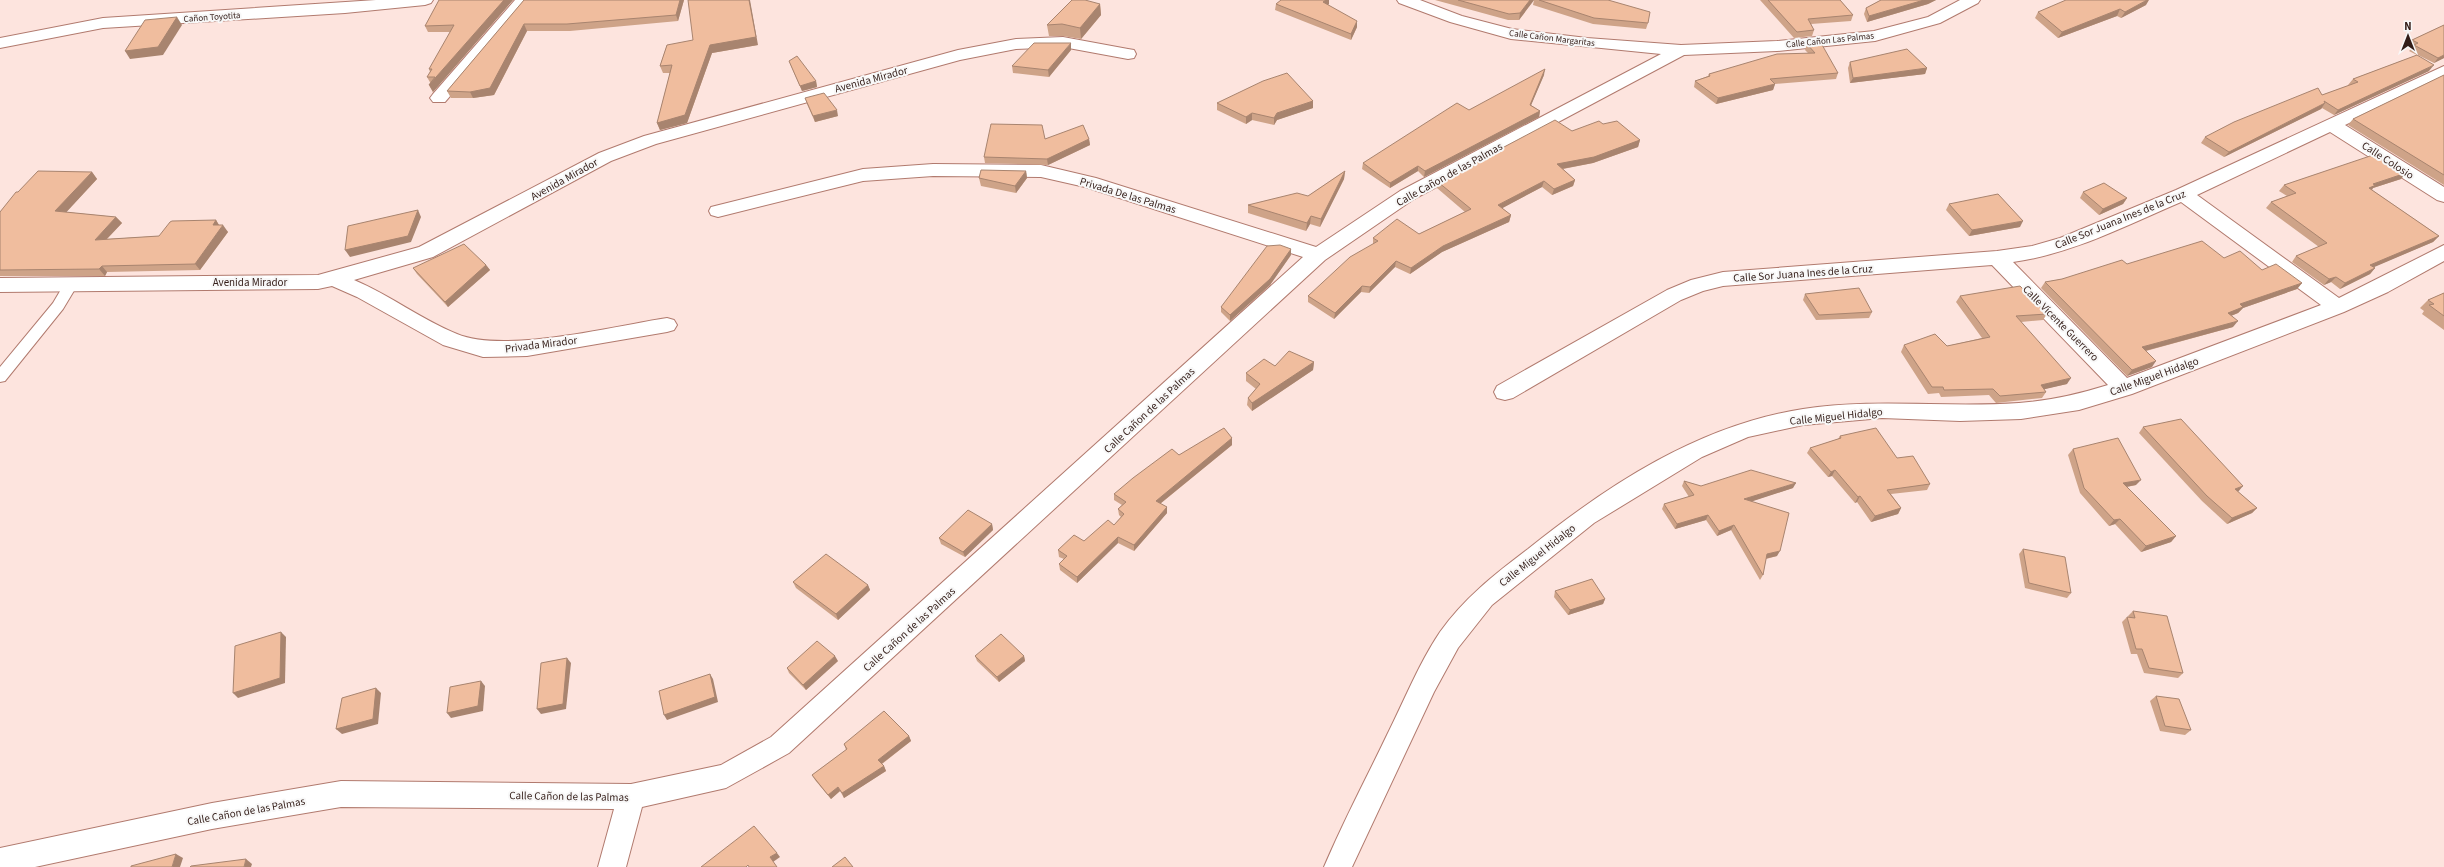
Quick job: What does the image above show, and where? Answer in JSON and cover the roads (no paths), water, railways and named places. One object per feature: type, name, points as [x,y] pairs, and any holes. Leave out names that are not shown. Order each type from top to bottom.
[{"type":"street","name":"Cañon Toyotita","points":[[0,43],[103,23],[345,8],[425,0]]},
{"type":"street","points":[[439,98],[524,0]]},
{"type":"street","name":"Calle Cañon Margaritas","points":[[1405,0],[1456,19],[1511,34],[1587,43],[1681,50]]},
{"type":"street","name":"Calle Cañon Las Palmas","points":[[1681,50],[1777,46],[1875,36],[1934,20],[1972,0]]},
{"type":"street","name":"Avenida Mirador","points":[[0,285],[318,282],[334,279],[426,252],[605,157],[650,140],[958,56],[1016,44],[1063,42],[1128,54]]},
{"type":"street","name":"Calle Cañon de las Palmas","points":[[0,860],[212,816],[341,794],[631,797],[726,776],[780,745],[1318,255],[1407,195],[1681,50]]},
{"type":"street","name":"Calle Sor Juana Ines de la Cruz","points":[[1505,392],[1674,295],[1698,285],[1722,279],[1997,258],[2032,253],[2067,243],[2183,194],[2444,72]]},
{"type":"street","name":"Calle Colosio","points":[[2331,124],[2444,196]]},
{"type":"street","name":"Privada De las Palmas","points":[[718,211],[863,176],[933,170],[1041,171],[1089,182],[1318,255]]},
{"type":"street","points":[[2183,194],[2337,307]]},
{"type":"street","name":"Calle Miguel Hidalgo","points":[[1338,867],[1425,684],[1450,640],[1483,598],[1586,516],[1694,451],[1744,430],[1803,417],[1882,410],[1960,413],[2021,411],[2079,402],[2124,388],[2337,307],[2381,287],[2444,252]]},
{"type":"street","name":"Calle Vicente Guerrero","points":[[1997,258],[2124,388]]},
{"type":"street","name":"Privada Mirador","points":[[334,279],[364,292],[450,340],[483,349],[527,348],[667,325]]},
{"type":"street","points":[[612,867],[631,797]]},
{"type":"lane","points":[[0,377],[58,306],[71,284]]}]
